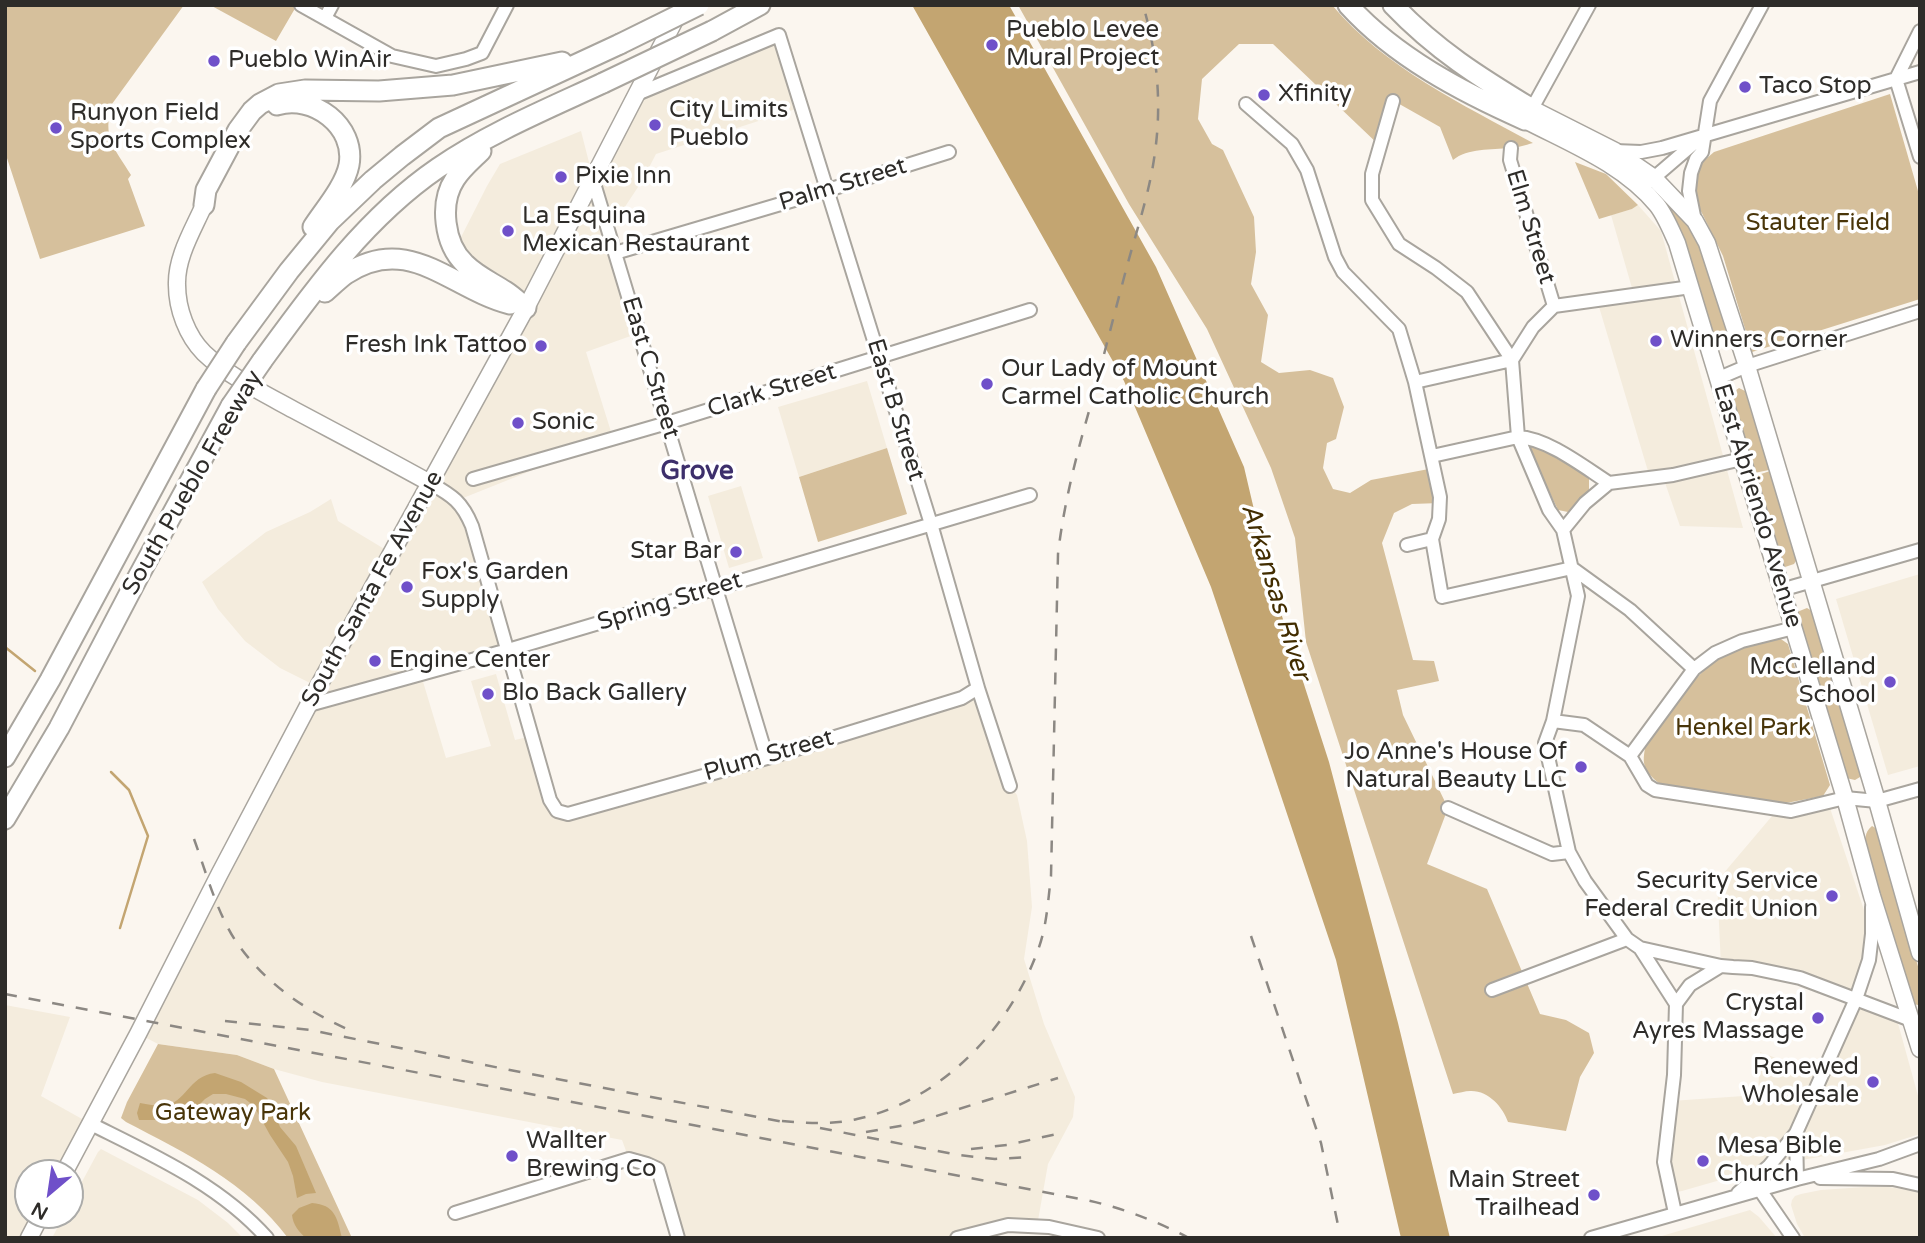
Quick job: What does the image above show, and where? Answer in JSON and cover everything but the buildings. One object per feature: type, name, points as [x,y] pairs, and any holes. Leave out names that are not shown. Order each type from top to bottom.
[{"type":"highway","name":"South Pueblo Freeway","points":[[5,757],[50,680],[206,389],[254,316],[330,221],[373,180],[439,128],[699,5]]},
{"type":"highway","name":"South Pueblo Freeway","points":[[5,819],[59,728],[231,406],[286,328],[342,257],[417,184],[491,136],[712,31],[760,5]]},
{"type":"highway","points":[[1349,5],[1375,32],[1443,78],[1505,111],[1529,114]]},
{"type":"highway","points":[[1377,5],[1427,54],[1505,111]]},
{"type":"highway","points":[[1393,5],[1432,43],[1529,114]]},
{"type":"highway","points":[[1407,5],[1467,69]]},
{"type":"highway","points":[[204,205],[206,190],[238,130],[260,104],[279,94],[305,90],[379,91],[453,85],[597,55]]},
{"type":"highway","points":[[526,308],[508,292],[462,262],[450,240],[446,220],[447,201],[454,180],[483,150],[576,96]]},
{"type":"highway","points":[[204,205],[216,195],[252,126],[261,114],[270,108],[288,102],[312,106],[333,119],[348,144],[349,167],[344,179],[254,316]]},
{"type":"highway","points":[[286,328],[345,274],[366,263],[390,258],[420,263],[505,304],[526,308]]},
{"type":"main road","name":"South Santa Fe Avenue","points":[[72,1159],[309,705],[526,308],[683,5]]},
{"type":"main road","points":[[1529,114],[1615,151],[1648,183]]},
{"type":"main road","points":[[1529,114],[1612,165],[1648,183]]},
{"type":"main road","name":"East Abriendo Avenue","points":[[1648,183],[1695,221],[1707,243],[1721,282],[1920,953]]},
{"type":"main road","name":"East Abriendo Avenue","points":[[1648,183],[1677,243],[1691,287],[1872,896],[1916,1022],[1920,1049]]},
{"type":"main road","points":[[204,205],[180,261],[176,286],[182,315],[197,345],[219,364],[261,391],[430,483]]},
{"type":"street","points":[[301,5],[392,56],[436,66],[482,53],[508,5]]},
{"type":"street","points":[[325,18],[332,5]]},
{"type":"street","points":[[1529,114],[1589,5]]},
{"type":"street","points":[[1695,221],[1689,191],[1691,173],[1702,152],[1710,101],[1762,5]]},
{"type":"street","points":[[1920,31],[1896,79],[1920,157]]},
{"type":"street","name":"East B Street","points":[[637,94],[779,34],[1010,786]]},
{"type":"street","points":[[1615,151],[1641,152],[1662,148],[1920,72]]},
{"type":"street","points":[[1393,101],[1372,174],[1372,200],[1399,244],[1467,292],[1512,360],[1518,437],[1549,510],[1563,530],[1578,597],[1553,721],[1545,743],[1569,852],[1585,881],[1627,939],[1640,948],[1721,966],[1752,968],[1800,978],[1916,1022]]},
{"type":"street","points":[[1246,104],[1292,144],[1307,170],[1335,257],[1343,272],[1399,329],[1415,382],[1440,497],[1439,519],[1432,539],[1442,597],[1572,568],[1630,610],[1694,669]]},
{"type":"street","points":[[1648,183],[1704,135]]},
{"type":"street","name":"Elm Street","points":[[1511,148],[1510,160],[1554,306]]},
{"type":"street","name":"Palm Street","points":[[615,253],[949,152]]},
{"type":"street","name":"East C Street","points":[[593,180],[767,758]]},
{"type":"street","points":[[1415,382],[1512,360],[1533,327],[1554,306],[1691,287]]},
{"type":"street","name":"Clark Street","points":[[474,480],[1030,310]]},
{"type":"street","points":[[1719,378],[1747,366],[1920,311]]},
{"type":"street","points":[[1432,456],[1518,437],[1532,439],[1545,443],[1609,483]]},
{"type":"street","points":[[1563,530],[1585,503],[1609,483],[1673,475],[1742,459]]},
{"type":"street","points":[[430,483],[453,496],[468,516],[508,650]]},
{"type":"street","name":"Spring Street","points":[[309,705],[508,650],[1030,495]]},
{"type":"street","points":[[1407,545],[1432,539]]},
{"type":"street","points":[[1781,590],[1920,550]]},
{"type":"street","points":[[1630,756],[1694,669],[1715,653],[1742,641],[1794,628]]},
{"type":"street","name":"Plum Street","points":[[508,650],[550,800],[557,811],[568,814],[767,758],[962,698],[978,688]]},
{"type":"street","points":[[1553,721],[1584,725],[1630,756],[1647,785],[1655,790],[1791,811],[1845,798],[1877,801],[1920,789]]},
{"type":"street","points":[[1448,808],[1552,853],[1569,852]]},
{"type":"street","points":[[1734,1197],[1769,1166],[1796,1133],[1856,999],[1869,960],[1872,896]]},
{"type":"street","points":[[1492,990],[1627,939]]},
{"type":"street","points":[[1640,948],[1676,1004],[1674,1075],[1664,1162],[1675,1213]]},
{"type":"street","points":[[1676,1004],[1690,985],[1721,966]]},
{"type":"street","points":[[91,1124],[218,1194],[238,1209],[267,1238]]},
{"type":"street","points":[[1796,1133],[1800,1179]]},
{"type":"street","points":[[1591,1238],[1879,1159],[1920,1144]]},
{"type":"street","points":[[455,1213],[629,1159],[658,1169],[678,1238]]},
{"type":"street","points":[[1800,1179],[1893,1179],[1920,1185]]},
{"type":"street","points":[[1760,1190],[1793,1238]]},
{"type":"street","points":[[957,1238],[1008,1225],[1049,1227],[1098,1238]]},
{"type":"shaded area","points":[[912,5],[1009,5],[1156,267],[1244,467],[1271,582],[1329,762],[1398,1023],[1450,1238],[1401,1238],[1336,960],[1211,587],[1124,381]]},
{"type":"shaded area","points":[[779,35],[802,107],[656,154],[642,181],[609,231],[639,333],[586,352],[613,438],[458,500],[508,650],[421,675],[446,758],[491,746],[471,681],[496,674],[515,740],[532,736],[550,800],[568,814],[978,688],[1010,786],[1017,795],[1027,841],[1032,907],[1024,959],[1044,1024],[1075,1097],[1073,1117],[1048,1164],[1037,1226],[957,1238],[678,1238],[658,1169],[629,1159],[622,1140],[322,1082],[274,1069],[237,1055],[158,1044],[139,1034],[318,687],[280,668],[245,641],[218,609],[202,582],[266,532],[331,499],[338,521],[391,553],[526,309],[455,249],[500,164],[581,131],[593,178],[637,94]]},
{"type":"shaded area","points":[[1638,205],[1661,231],[1743,528],[1680,526],[1663,477],[1650,478],[1597,300],[1634,295],[1611,215]]},
{"type":"shaded area","points":[[867,381],[887,448],[799,477],[778,407]]},
{"type":"shaded area","points":[[741,486],[763,558],[729,568],[708,496]]},
{"type":"shaded area","name":"McClelland School","points":[[1920,574],[1920,766],[1888,775],[1836,599]]},
{"type":"shaded area","points":[[1828,802],[1872,934],[1856,999],[1896,1016],[1920,1103],[1920,1134],[1885,1145],[1769,1166],[1671,1193],[1664,1162],[1671,1101],[1758,1095],[1760,1052],[1821,1075],[1855,999],[1800,978],[1721,966],[1717,881],[1778,809]]},
{"type":"shaded area","points":[[5,1005],[70,1017],[41,1096],[91,1124],[72,1159],[14,1159],[14,1229],[34,1229],[29,1238],[5,1238]]},
{"type":"shaded area","points":[[215,1073],[241,1082],[267,1098],[280,1127],[296,1146],[316,1193],[297,1198],[288,1162],[254,1106],[245,1099],[213,1094],[187,1117],[177,1120],[139,1120],[137,1113],[140,1103],[163,1106],[171,1104],[199,1079]]},
{"type":"shaded area","points":[[101,1149],[198,1200],[243,1238],[52,1238],[57,1229],[84,1229],[84,1178]]},
{"type":"shaded area","points":[[1889,1187],[1920,1192],[1920,1238],[1805,1238],[1791,1205],[1795,1196],[1821,1190]]},
{"type":"shaded area","points":[[312,1203],[326,1206],[334,1213],[342,1238],[306,1238],[299,1231],[292,1215],[299,1208]]},
{"type":"shaded area","points":[[1750,1210],[1777,1238],[1655,1238]]},
{"type":"green space","name":"Runyon Field Sports Complex","points":[[5,5],[184,5],[112,104],[109,116],[111,142],[131,175],[128,179],[145,226],[40,259],[5,152]]},
{"type":"green space","name":"Runyon Field Sports Complex","points":[[210,5],[297,5],[276,41]]},
{"type":"green space","points":[[1018,5],[1332,5],[1376,48],[1400,66],[1452,99],[1533,143],[1515,148],[1473,151],[1453,160],[1440,127],[1394,101],[1380,146],[1273,44],[1239,44],[1202,79],[1198,119],[1212,144],[1223,150],[1254,217],[1256,252],[1251,284],[1268,315],[1261,362],[1279,373],[1310,370],[1333,378],[1344,407],[1336,439],[1327,443],[1323,468],[1333,489],[1350,493],[1371,480],[1434,468],[1440,503],[1412,504],[1394,513],[1382,543],[1413,660],[1434,661],[1439,681],[1397,690],[1403,715],[1448,808],[1427,864],[1487,889],[1540,1014],[1566,1020],[1589,1033],[1594,1053],[1580,1077],[1566,1131],[1508,1122],[1499,1105],[1489,1096],[1477,1091],[1453,1094],[1306,642],[1295,538],[1271,468],[1207,329],[1129,204]]},
{"type":"green space","name":"Stauter Field","points":[[1890,94],[1920,198],[1920,299],[1752,352],[1723,256],[1694,197],[1694,183],[1699,165],[1714,152]]},
{"type":"green space","points":[[1575,162],[1606,174],[1638,205],[1599,219]]},
{"type":"green space","points":[[1664,198],[1684,220],[1702,250],[1731,341],[1726,345],[1716,345],[1686,245],[1673,216],[1662,200]]},
{"type":"green space","points":[[1739,388],[1745,391],[1769,470],[1754,473],[1732,396]]},
{"type":"green space","points":[[1532,444],[1589,477],[1589,491],[1568,512],[1558,510],[1530,451]]},
{"type":"green space","points":[[887,448],[907,514],[818,542],[799,477]]},
{"type":"green space","points":[[1770,471],[1797,559],[1794,564],[1785,567],[1782,565],[1755,476]]},
{"type":"green space","points":[[1807,608],[1812,611],[1860,774],[1855,780],[1846,778],[1797,612]]},
{"type":"green space","name":"Henkel Park","points":[[1778,637],[1788,644],[1830,785],[1823,796],[1781,804],[1660,784],[1645,767],[1646,744],[1688,688],[1707,668],[1724,656],[1746,646]]},
{"type":"green space","points":[[1872,826],[1877,829],[1920,973],[1918,1005],[1913,1004],[1866,849],[1866,834]]},
{"type":"green space","name":"Gateway Park","points":[[158,1044],[237,1055],[274,1069],[352,1238],[288,1238],[272,1218],[235,1185],[121,1118]]},
{"type":"waterway","points":[[5,647],[35,671]]},
{"type":"waterway","points":[[111,772],[129,790],[148,836],[120,928]]},
{"type":"railway","points":[[782,1121],[829,1123],[857,1119],[888,1110],[917,1096],[944,1078],[991,1033],[1010,1007],[1026,979],[1041,941],[1051,876],[1058,554],[1067,497],[1146,197],[1157,133],[1157,78],[1143,5]]},
{"type":"railway","points":[[194,839],[222,916],[235,940],[259,970],[303,1005],[354,1032]]},
{"type":"railway","points":[[1251,936],[1321,1143],[1339,1230]]},
{"type":"railway","points":[[5,994],[1086,1200],[1139,1216],[1189,1238]]},
{"type":"railway","points":[[225,1021],[310,1030],[789,1123]]},
{"type":"railway","points":[[866,1132],[911,1124],[1058,1078]]},
{"type":"railway","points":[[820,1128],[958,1155],[995,1159],[1029,1157]]},
{"type":"railway","points":[[971,1149],[1007,1145],[1057,1134]]},
{"type":"place","name":"Pueblo Levee Mural Project","points":[[992,45]]},
{"type":"place","name":"Pueblo WinAir","points":[[214,61]]},
{"type":"place","name":"Taco Stop","points":[[1745,87]]},
{"type":"place","name":"Xfinity","points":[[1264,95]]},
{"type":"place","name":"City Limits Pueblo","points":[[655,125]]},
{"type":"place","name":"Runyon Field Sports Complex","points":[[56,128]]},
{"type":"place","name":"Pixie Inn","points":[[561,177]]},
{"type":"place","name":"La Esquina Mexican Restaurant","points":[[508,231]]},
{"type":"place","name":"Winners Corner","points":[[1656,341]]},
{"type":"place","name":"Fresh Ink Tattoo","points":[[541,346]]},
{"type":"place","name":"Our Lady of Mount Carmel Catholic Church","points":[[987,384]]},
{"type":"place","name":"Sonic","points":[[518,423]]},
{"type":"place","name":"Star Bar","points":[[736,552]]},
{"type":"place","name":"Fox's Garden Supply","points":[[407,587]]},
{"type":"place","name":"Engine Center","points":[[375,661]]},
{"type":"place","name":"McClelland School","points":[[1890,682]]},
{"type":"place","name":"Blo Back Gallery","points":[[488,694]]},
{"type":"place","name":"Jo Anne's House Of Natural Beauty LLC","points":[[1581,767]]},
{"type":"place","name":"Security Service Federal Credit Union","points":[[1832,896]]},
{"type":"place","name":"Crystal Ayres Massage","points":[[1818,1018]]},
{"type":"place","name":"Renewed Wholesale","points":[[1873,1082]]},
{"type":"place","name":"Wallter Brewing Co","points":[[512,1156]]},
{"type":"place","name":"Mesa Bible Church","points":[[1703,1161]]},
{"type":"place","name":"Main Street Trailhead","points":[[1594,1195]]},
{"type":"district","name":"Grove","points":[[697,472]]},
{"type":"water label","name":"Arkansas River","points":[[1275,592]]}]
